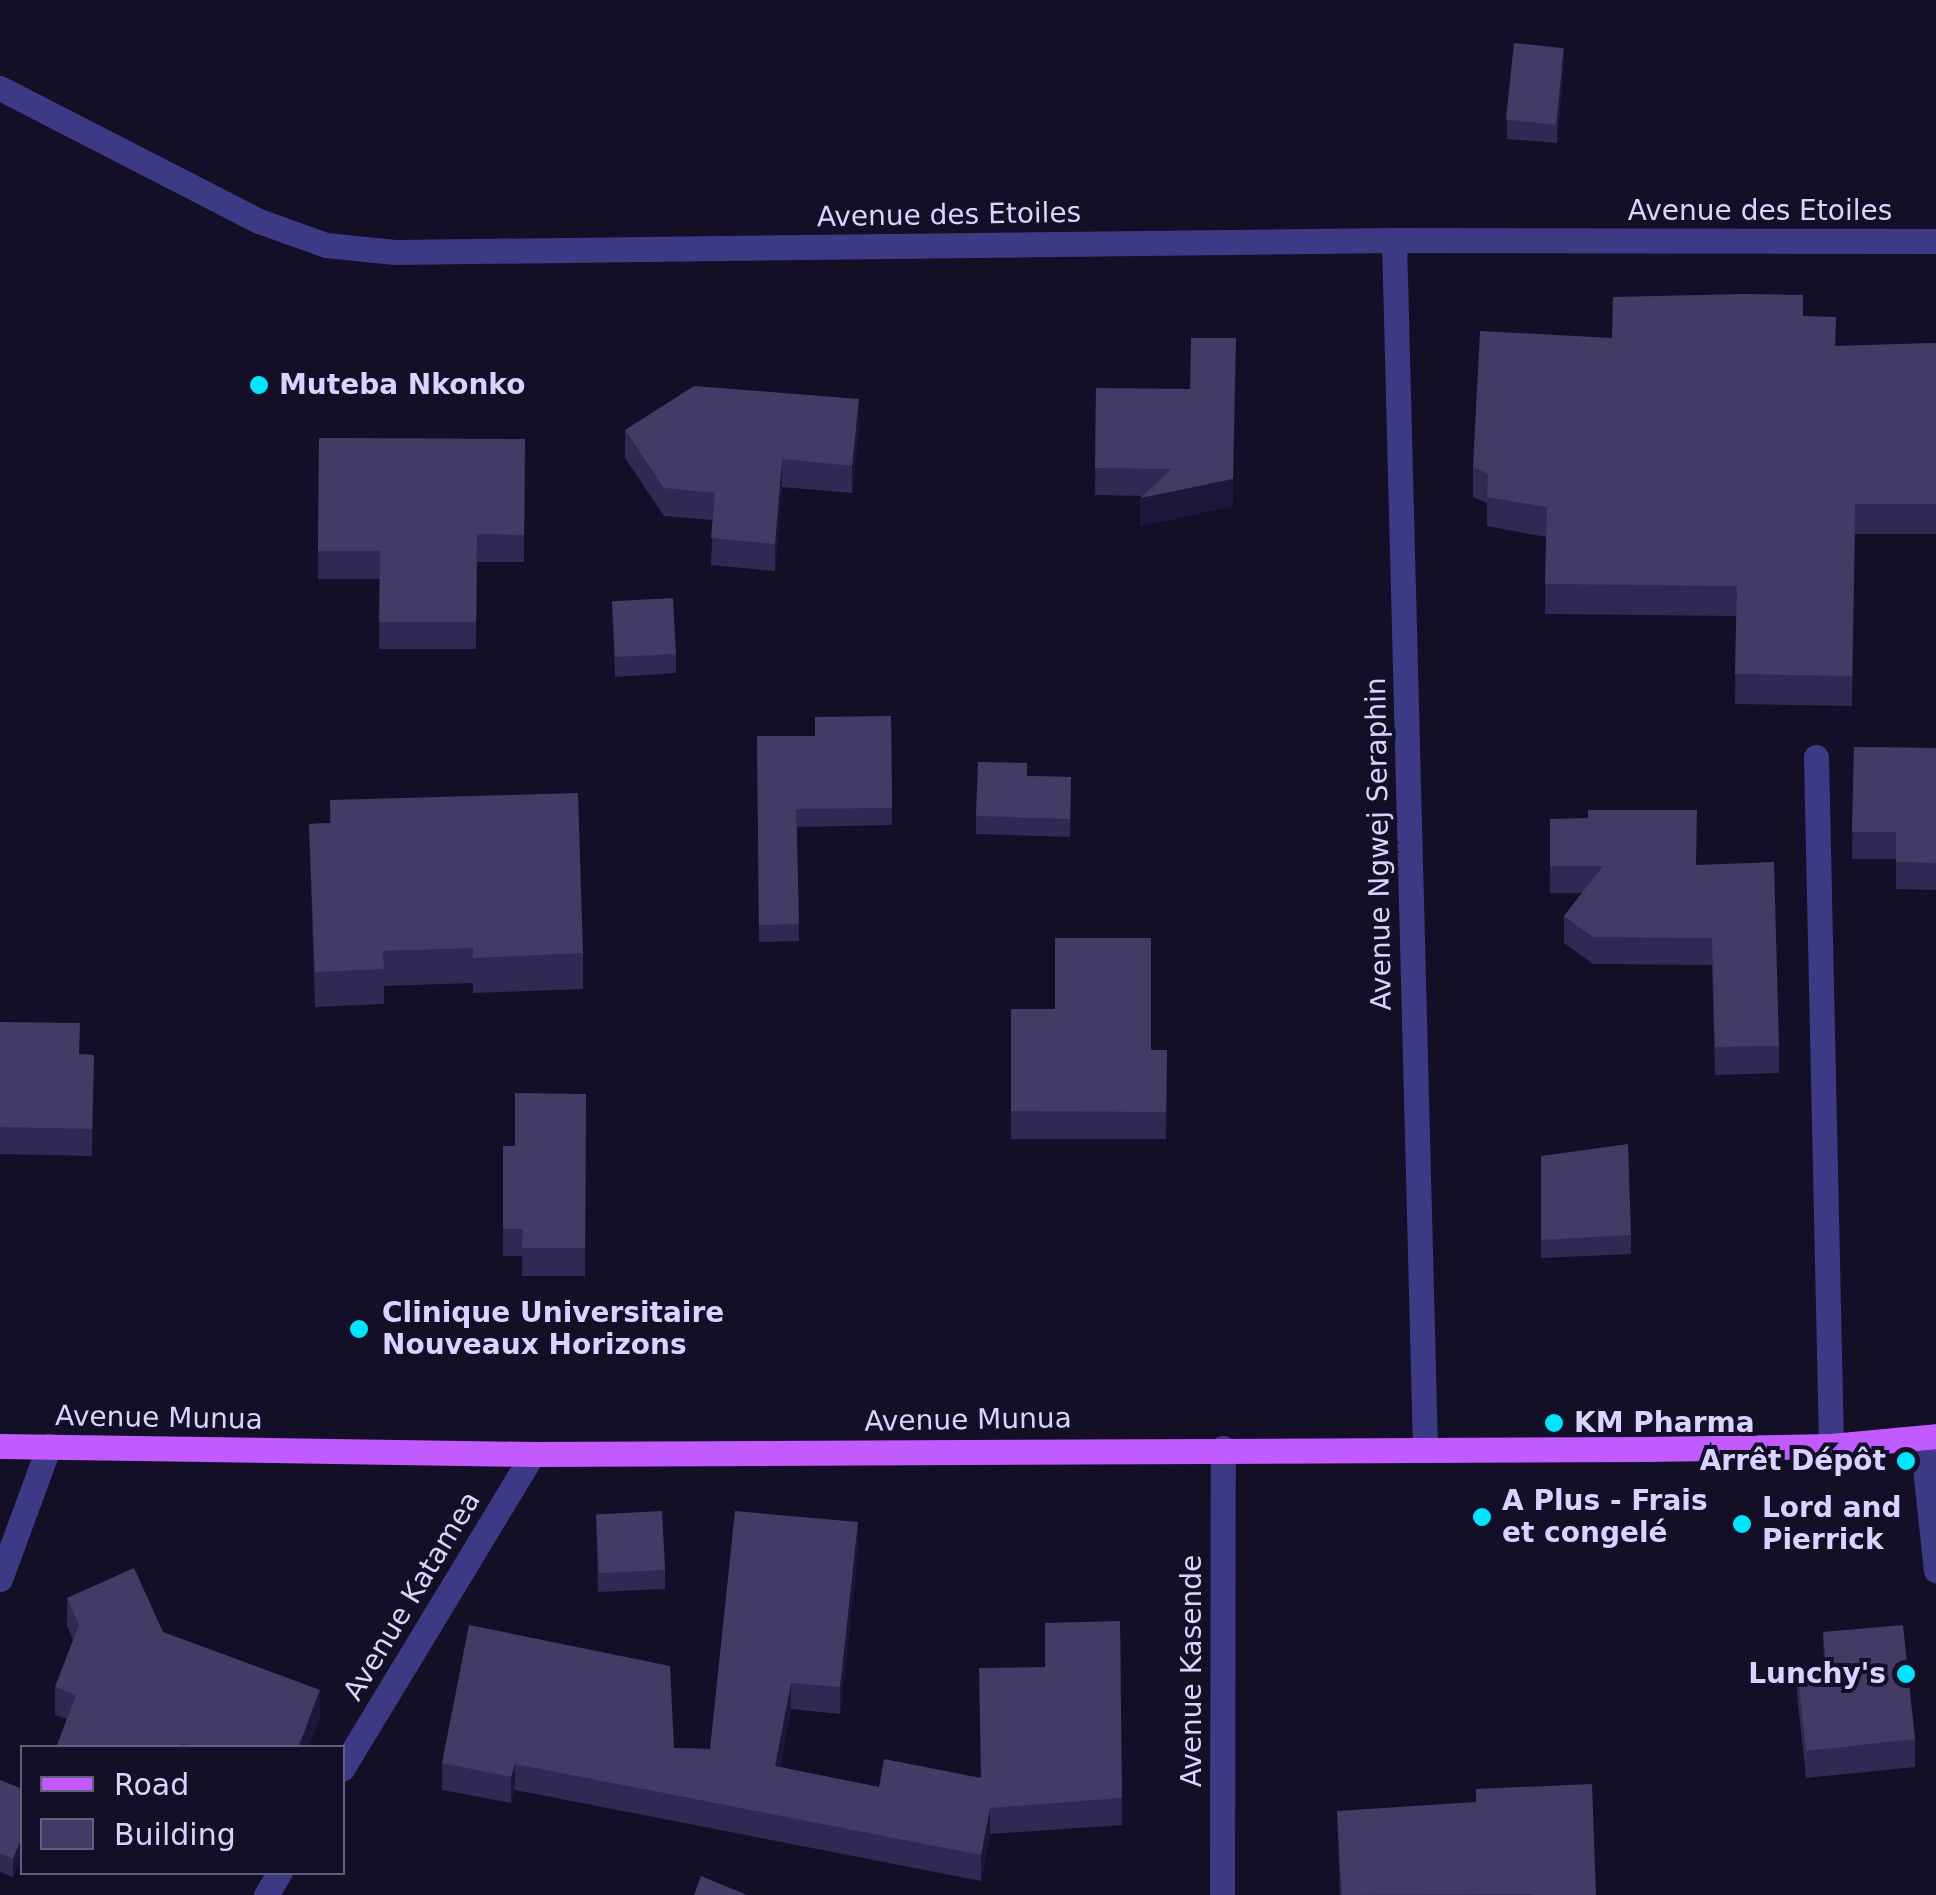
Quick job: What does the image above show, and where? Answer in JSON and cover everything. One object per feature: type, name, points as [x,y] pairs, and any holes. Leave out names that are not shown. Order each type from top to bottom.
[{"type":"main road","name":"Avenue Munua","points":[[0,1446],[533,1454],[1832,1446],[1929,1438]]},
{"type":"street","name":"Avenue des Etoiles","points":[[0,88],[259,221],[326,245],[395,252],[1394,240],[1936,242]]},
{"type":"street","name":"Avenue Ngwej Seraphin","points":[[1394,240],[1425,1446]]},
{"type":"street","points":[[1816,757],[1832,1446]]},
{"type":"street","points":[[1929,1438],[1936,1570]]},
{"type":"street","points":[[0,1579],[49,1446]]},
{"type":"street","name":"Avenue Kasende","points":[[1222,1895],[1223,1448]]},
{"type":"street","name":"Avenue Katamea","points":[[345,1764],[533,1454]]},
{"type":"building","points":[[1514,43],[1564,48],[1556,125],[1506,120]]},
{"type":"building","points":[[1803,295],[1803,316],[1836,317],[1835,346],[1936,343],[1936,504],[1855,504],[1852,676],[1735,674],[1737,586],[1545,584],[1547,507],[1487,497],[1488,474],[1473,467],[1480,331],[1612,338],[1613,297]]},
{"type":"building","points":[[1191,338],[1236,338],[1233,479],[1140,498],[1172,469],[1095,468],[1096,388],[1190,389]]},
{"type":"building","points":[[694,386],[859,399],[852,466],[782,459],[775,544],[711,538],[715,493],[664,488],[625,430]]},
{"type":"building","points":[[319,438],[525,439],[524,535],[477,534],[476,622],[379,622],[380,551],[318,551]]},
{"type":"building","points":[[673,598],[676,654],[615,657],[612,601]]},
{"type":"building","points":[[891,716],[892,808],[796,809],[799,924],[759,925],[757,736],[815,736],[815,717]]},
{"type":"building","points":[[1854,747],[1936,748],[1936,863],[1896,862],[1896,832],[1852,832]]},
{"type":"building","points":[[978,762],[1027,763],[1027,776],[1071,777],[1070,819],[976,816]]},
{"type":"building","points":[[578,793],[583,953],[473,958],[473,948],[383,951],[384,969],[315,972],[309,824],[331,823],[330,800]]},
{"type":"building","points":[[1588,810],[1697,810],[1696,865],[1774,862],[1779,1046],[1715,1047],[1712,938],[1593,937],[1564,916],[1603,866],[1550,866],[1550,819],[1588,818]]},
{"type":"building","points":[[1055,938],[1151,938],[1151,1050],[1167,1050],[1166,1112],[1011,1111],[1011,1009],[1055,1009]]},
{"type":"building","points":[[0,1022],[80,1023],[79,1054],[94,1055],[92,1129],[0,1127]]},
{"type":"building","points":[[515,1093],[586,1094],[585,1248],[522,1248],[523,1229],[503,1229],[503,1146],[515,1146]]},
{"type":"building","points":[[1628,1144],[1631,1235],[1541,1240],[1541,1156]]},
{"type":"building","points":[[662,1511],[665,1570],[599,1573],[596,1514]]},
{"type":"building","points":[[735,1511],[858,1522],[840,1687],[791,1683],[775,1766],[879,1787],[884,1759],[981,1778],[979,1668],[1045,1667],[1045,1623],[1120,1621],[1122,1798],[990,1808],[981,1855],[515,1764],[511,1777],[442,1763],[469,1625],[670,1666],[674,1748],[710,1749]]},
{"type":"building","points":[[134,1568],[163,1632],[320,1690],[299,1745],[57,1745],[76,1695],[55,1687],[79,1625],[67,1598]]},
{"type":"building","points":[[1903,1625],[1915,1739],[1806,1751],[1797,1667],[1826,1665],[1823,1632]]},
{"type":"building","points":[[0,1780],[20,1788],[20,1842],[13,1859],[0,1853]]},
{"type":"building","points":[[1592,1784],[1596,1895],[1342,1895],[1337,1811],[1476,1802],[1476,1789]]},
{"type":"building","points":[[701,1876],[747,1895],[694,1895]]},
{"type":"place","name":"Muteba Nkonko","points":[[259,385]]},
{"type":"place","name":"Clinique Universitaire Nouveaux Horizons","points":[[359,1329]]},
{"type":"place","name":"KM Pharma","points":[[1554,1423]]},
{"type":"place","name":"Arrêt Dépôt","points":[[1906,1461]]},
{"type":"place","name":"A Plus - Frais et congelé","points":[[1482,1517]]},
{"type":"place","name":"Lord and Pierrick","points":[[1742,1524]]},
{"type":"place","name":"Lunchy's","points":[[1906,1674]]}]
